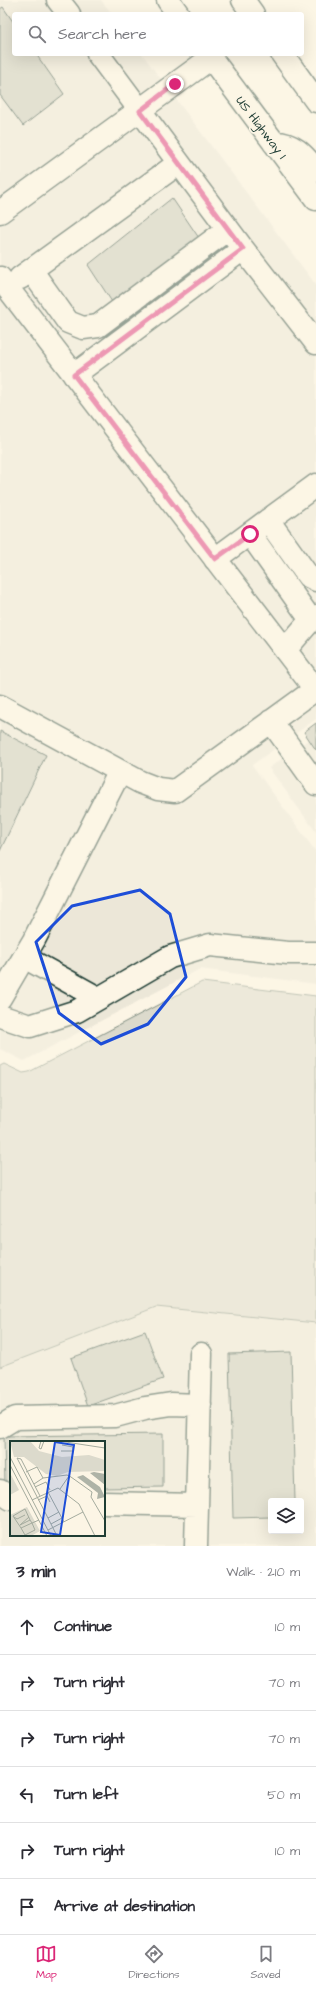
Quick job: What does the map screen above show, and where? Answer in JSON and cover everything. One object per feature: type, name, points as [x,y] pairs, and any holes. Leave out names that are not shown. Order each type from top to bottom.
[{"type":"main road","points":[[58,0],[67,12]]},
{"type":"main road","points":[[168,0],[177,12]]},
{"type":"main road","points":[[243,0],[252,12]]},
{"type":"main road","points":[[99,56],[243,249],[316,343]]},
{"type":"main road","points":[[0,212],[140,111],[210,56]]},
{"type":"main road","name":"US Highway 1","points":[[210,56],[316,199]]},
{"type":"main road","points":[[283,56],[316,101]]},
{"type":"main road","points":[[274,143],[281,143],[300,152],[316,170]]},
{"type":"main road","points":[[0,706],[120,771],[158,789],[175,791],[315,689],[3,283],[31,270],[180,163]]},
{"type":"main road","points":[[31,270],[68,322],[83,328],[98,326],[228,228]]},
{"type":"main road","points":[[74,375],[243,249]]},
{"type":"main road","points":[[215,559],[316,485]]},
{"type":"main road","points":[[268,520],[308,576],[316,580]]},
{"type":"main road","points":[[250,534],[314,618],[285,650]]},
{"type":"main road","points":[[271,721],[316,784]]},
{"type":"main road","points":[[0,998],[24,958],[120,771]]},
{"type":"main road","points":[[0,1016],[30,1026],[77,1011],[170,957],[210,945],[288,954],[316,953]]},
{"type":"main road","points":[[24,958],[98,998]]},
{"type":"main road","points":[[196,1546],[201,1354]]},
{"type":"main road","points":[[0,1427],[15,1418],[115,1416],[144,1408],[164,1405],[200,1405]]},
{"type":"main road","points":[[0,1491],[10,1498]]},
{"type":"main road","points":[[105,1503],[197,1505]]},
{"type":"highlighted area","points":[[140,890],[170,914],[186,977],[148,1024],[101,1044],[59,1013],[36,942],[72,906]]},
{"type":"shaded area","points":[[0,0],[101,0],[110,12],[12,12],[12,56],[144,56],[316,285],[316,719],[252,765],[316,852],[316,984],[200,969],[24,1061],[0,1049]]},
{"type":"shaded area","points":[[316,734],[316,832],[269,768]]},
{"type":"shaded area","points":[[202,982],[316,996],[316,1323],[156,1307],[0,1367],[0,1066],[4,1064],[23,1073],[29,1072]]},
{"type":"shaded area","points":[[156,1307],[316,1323],[316,1546],[0,1546],[0,1367]]},
{"type":"building","points":[[3,7],[12,20],[12,56],[37,56],[64,94],[23,126],[0,95],[0,9]]},
{"type":"building","points":[[172,198],[199,238],[114,305],[88,265]]},
{"type":"building","points":[[316,723],[316,750],[304,732]]},
{"type":"building","points":[[0,731],[46,755],[0,851]]},
{"type":"building","points":[[145,1331],[163,1379],[88,1406],[71,1358]]},
{"type":"building","points":[[291,1352],[295,1498],[268,1498],[268,1517],[233,1518],[229,1354]]},
{"type":"building","points":[[163,1434],[163,1487],[105,1488],[105,1441],[10,1441],[10,1489],[5,1489],[4,1436]]},
{"type":"route","points":[[175,84],[140,111],[243,249],[74,375],[215,559],[250,534]]}]
